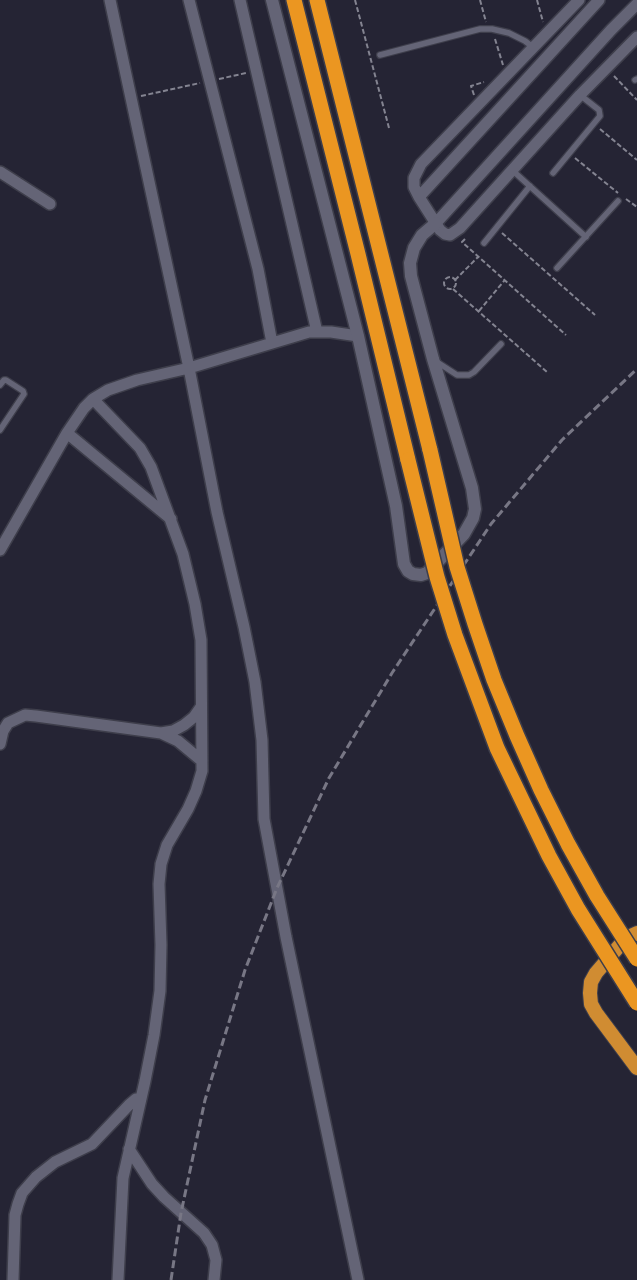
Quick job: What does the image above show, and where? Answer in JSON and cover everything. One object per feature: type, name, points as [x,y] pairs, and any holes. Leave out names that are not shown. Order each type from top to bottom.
[{"type":"highway","points":[[294,0],[358,254],[421,519],[447,610],[475,692],[497,748],[553,864],[604,953],[637,1003]]},
{"type":"highway","points":[[317,0],[430,450],[442,509],[472,614],[494,680],[541,790],[568,844],[637,959]]},
{"type":"highway","points":[[637,932],[626,938],[596,973],[591,982],[590,993],[591,1004],[596,1014],[637,1068]]},
{"type":"street","points":[[110,0],[255,682],[262,740],[264,819],[286,937],[358,1280]]},
{"type":"street","points":[[189,0],[258,269],[272,343]]},
{"type":"street","points":[[240,0],[317,332]]},
{"type":"street","points":[[272,0],[358,336],[396,506],[404,564],[408,571],[420,575],[427,573],[464,534],[473,518],[474,509],[472,488],[433,359],[410,269],[411,255],[422,235],[436,223],[611,30],[637,4]]},
{"type":"street","points":[[579,0],[421,164],[414,178],[414,187],[445,234],[450,235],[455,232],[606,67],[637,37]]},
{"type":"street","points":[[419,197],[598,0]]},
{"type":"street","points":[[0,172],[50,204]]},
{"type":"street","points":[[0,550],[67,433],[84,408],[93,399],[108,390],[137,380],[189,368],[301,334],[330,332],[358,336]]},
{"type":"street","points":[[93,399],[146,457],[183,554],[197,613],[201,640],[202,771],[188,809],[167,845],[162,864],[159,884],[160,990],[154,1036],[122,1189],[118,1280]]},
{"type":"street","points":[[67,433],[171,519]]},
{"type":"street","points":[[0,744],[3,730],[8,723],[25,715],[161,733],[173,731],[184,725],[194,717],[201,707]]},
{"type":"street","points":[[161,733],[178,741],[202,761]]},
{"type":"street","points":[[13,1280],[15,1216],[22,1193],[55,1162],[92,1144],[129,1105],[141,1099]]},
{"type":"street","points":[[129,1149],[152,1184],[204,1233],[212,1245],[216,1260],[214,1280]]},
{"type":"lane","points":[[380,55],[473,30],[490,29],[518,37],[534,48]]},
{"type":"lane","points":[[553,172],[600,116],[599,110],[580,95]]},
{"type":"lane","points":[[512,170],[586,237]]},
{"type":"lane","points":[[484,243],[530,186]]},
{"type":"lane","points":[[557,268],[618,201]]},
{"type":"lane","points":[[433,359],[457,375],[469,375],[501,344]]},
{"type":"lane","points":[[0,385],[6,380],[23,391],[24,394],[0,430]]},
{"type":"path","points":[[354,0],[389,128]]},
{"type":"path","points":[[477,106],[471,86],[506,76],[480,0]]},
{"type":"path","points":[[537,0],[547,35]]},
{"type":"path","points":[[606,67],[637,100]]},
{"type":"path","points":[[131,98],[256,70]]},
{"type":"path","points":[[595,124],[637,160]]},
{"type":"path","points":[[570,153],[637,207]]},
{"type":"path","points":[[496,228],[595,315]]},
{"type":"path","points":[[468,235],[462,242],[566,335]]},
{"type":"path","points":[[453,288],[454,280],[478,256]]},
{"type":"path","points":[[454,280],[450,278],[444,281],[446,288],[453,288],[547,372]]},
{"type":"path","points":[[479,311],[504,281]]},
{"type":"railway","points":[[171,1280],[181,1213],[205,1100],[245,970],[277,888],[329,778],[392,673],[491,524],[562,440],[637,369]]}]
